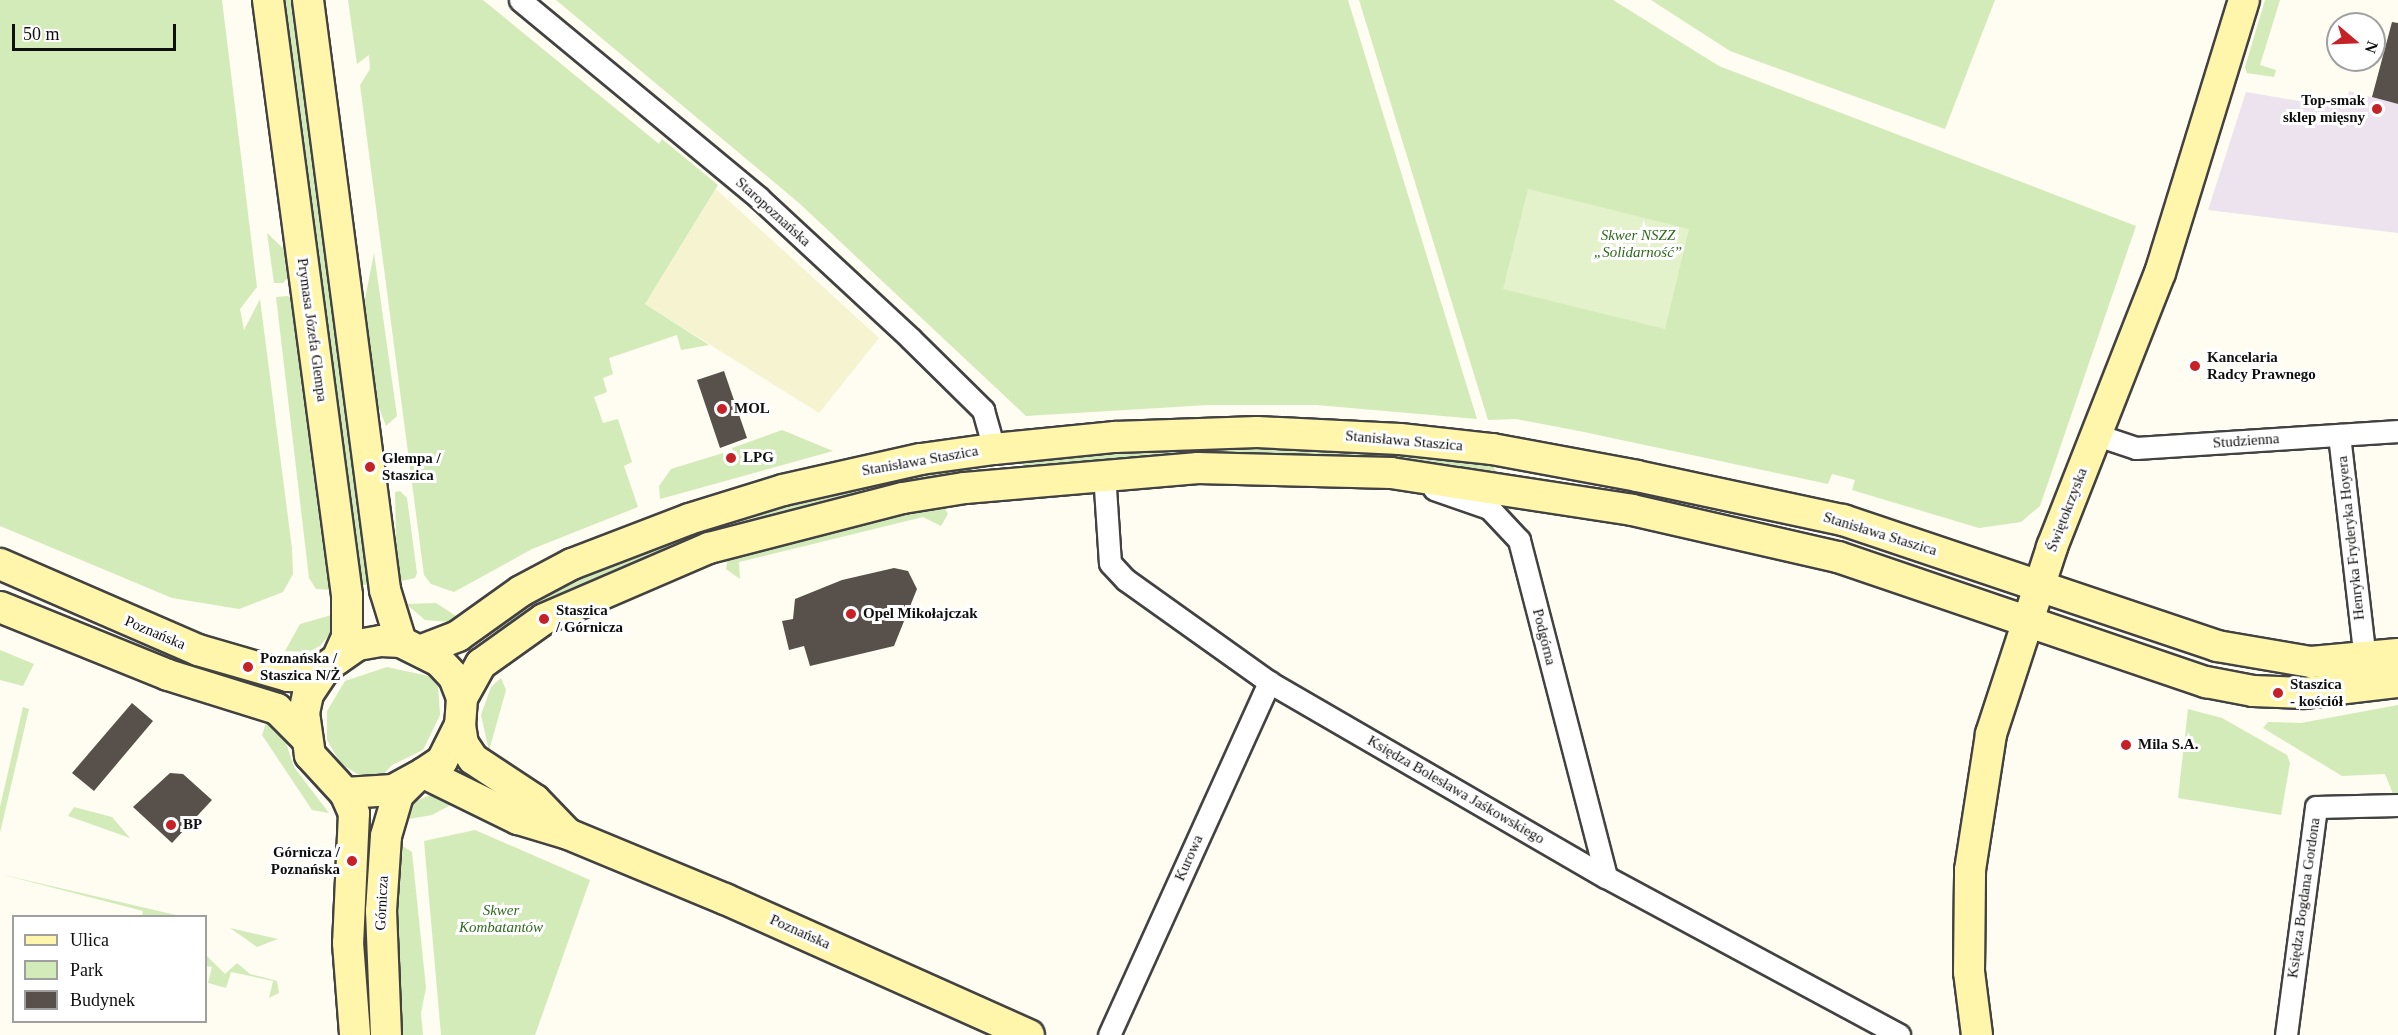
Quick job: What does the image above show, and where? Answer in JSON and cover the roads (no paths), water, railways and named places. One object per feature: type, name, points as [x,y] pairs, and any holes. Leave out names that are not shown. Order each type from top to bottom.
[{"type":"main road","name":"Prymasa Józefa Glempa","points":[[268,0],[348,607],[347,637],[327,668]]},
{"type":"main road","points":[[309,0],[385,590],[411,646],[454,677],[461,712]]},
{"type":"main road","name":"Świętokrzyska","points":[[1977,1035],[1969,972],[1970,870],[1978,799],[1991,734],[2039,585],[2173,236],[2244,0]]},
{"type":"main road","name":"Stanisława Staszica","points":[[411,646],[458,636],[521,591],[572,564],[689,519],[870,469],[994,449],[1114,437],[1257,432],[1400,439],[1492,449],[1843,520],[2217,646],[2262,656],[2311,662],[2398,654]]},
{"type":"main road","points":[[345,793],[393,790],[442,761],[481,664],[544,620],[709,548],[903,498],[1104,473],[1210,468],[1392,473],[1510,488],[1786,543],[2027,620],[2206,682],[2253,691],[2304,693],[2398,682]]},
{"type":"main road","name":"Poznańska","points":[[0,564],[198,650],[288,676],[327,668]]},
{"type":"main road","points":[[0,607],[168,675],[277,709],[305,737]]},
{"type":"main road","points":[[355,1035],[348,943],[354,813],[345,793],[318,769],[305,737],[304,713],[327,668],[358,645],[411,646]]},
{"type":"main road","name":"Poznańska","points":[[461,712],[463,744],[473,759],[535,800],[568,834]]},
{"type":"main road","name":"Poznańska","points":[[419,776],[518,819],[568,834],[1029,1035]]},
{"type":"main road","name":"Górnicza","points":[[386,1035],[381,911],[386,836],[398,795],[419,776]]},
{"type":"street","name":"Staropoznańska","points":[[520,0],[759,198],[917,345],[984,410],[994,449]]},
{"type":"street","name":"Studzienna","points":[[2097,435],[2136,448],[2398,431]]},
{"type":"street","name":"Henryka Fryderyka Hoyera","points":[[2339,435],[2363,641]]},
{"type":"street","name":"Księdza Bolesława Jaśkowskiego","points":[[1104,473],[1110,563],[1126,580],[1269,682],[1606,877],[1899,1035]]},
{"type":"street","name":"Podgórna","points":[[1392,473],[1489,508],[1519,540],[1606,877]]},
{"type":"street","name":"Kurowa","points":[[1109,1035],[1269,682]]},
{"type":"street","name":"Księdza Bogdana Gordona","points":[[2286,1035],[2316,807],[2398,805]]},
{"type":"place","name":"Top-smak sklep mięsny","points":[[2377,109]]},
{"type":"place","name":"Kancelaria Radcy Prawnego","points":[[2195,366]]},
{"type":"place","name":"MOL","points":[[722,409]]},
{"type":"place","name":"LPG","points":[[731,458]]},
{"type":"place","name":"Glempa / Staszica","points":[[370,467]]},
{"type":"place","name":"Opel Mikołajczak","points":[[851,614]]},
{"type":"place","name":"Staszica / Górnicza","points":[[544,619]]},
{"type":"place","name":"Poznańska / Staszica N/Ż","points":[[248,667]]},
{"type":"place","name":"Staszica - kościół","points":[[2278,693]]},
{"type":"place","name":"Mila S.A.","points":[[2126,745]]},
{"type":"place","name":"BP","points":[[171,825]]},
{"type":"place","name":"Górnicza / Poznańska","points":[[352,861]]},
{"type":"park label","name":"Skwer NSZZ „Solidarność”","points":[[1638,244]]},
{"type":"park label","name":"Skwer Kombatantów","points":[[501,918]]}]
